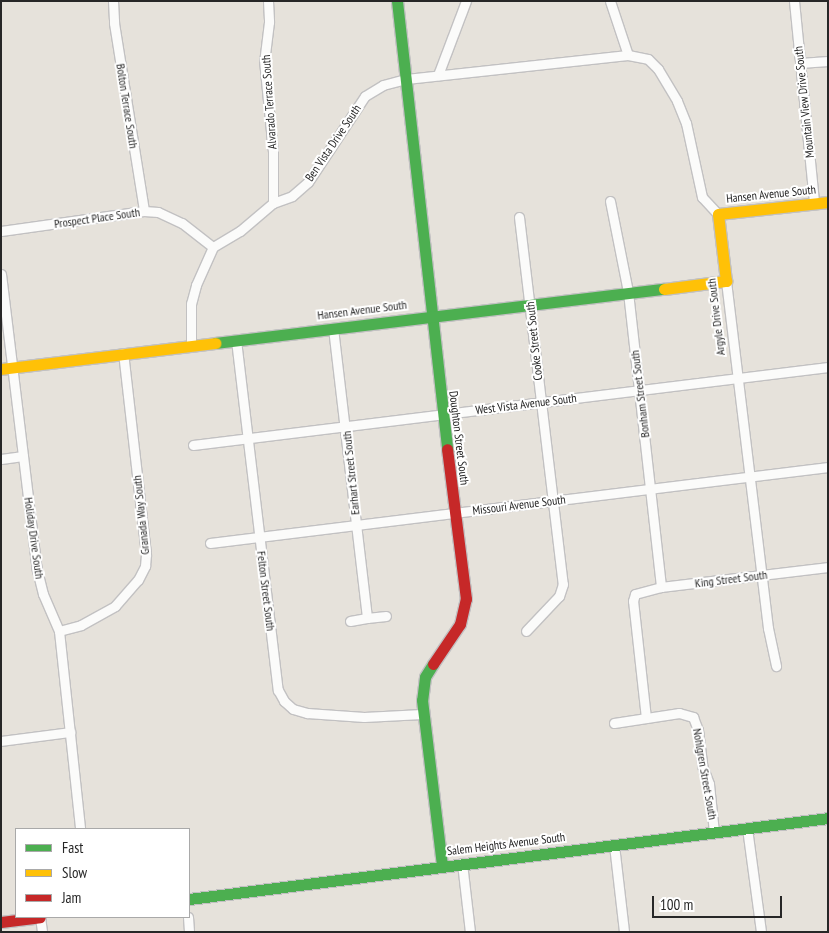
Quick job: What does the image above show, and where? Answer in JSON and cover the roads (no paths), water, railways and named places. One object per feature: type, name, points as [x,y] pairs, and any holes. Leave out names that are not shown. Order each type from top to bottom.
[{"type":"street","name":"Bolton Terrace South","points":[[113,1],[114,23],[144,211]]},
{"type":"street","name":"Alvarado Terrace South","points":[[268,1],[269,22],[264,60],[274,151],[273,203]]},
{"type":"street","name":"Doughton Street South","points":[[397,1],[465,609],[460,624],[425,677],[422,694],[422,714],[442,866]]},
{"type":"street","points":[[438,75],[466,1]]},
{"type":"street","points":[[610,1],[628,55],[648,59],[658,69],[677,101],[686,124],[702,197],[718,214]]},
{"type":"street","name":"Mountain View Drive South","points":[[794,1],[814,203]]},
{"type":"street","name":"Ben Vista Drive South","points":[[213,247],[240,231],[273,203],[292,196],[308,182],[365,96],[383,85],[406,79],[438,75],[628,55]]},
{"type":"street","points":[[800,63],[828,61]]},
{"type":"street","name":"Bonham Street South","points":[[610,202],[628,292],[661,587]]},
{"type":"street","name":"Hansen Avenue South","points":[[718,214],[828,202]]},
{"type":"street","name":"Prospect Place South","points":[[1,232],[144,211],[158,212],[182,224],[213,247]]},
{"type":"street","name":"Argyle Drive South","points":[[718,214],[761,575],[768,628],[776,666]]},
{"type":"street","name":"Cooke Street South","points":[[519,217],[562,591],[526,631]]},
{"type":"street","points":[[192,345],[191,304],[196,286],[213,247]]},
{"type":"street","name":"Holiday Drive South","points":[[1,274],[7,368],[23,456],[37,570],[43,594],[59,631],[80,828]]},
{"type":"street","name":"Hansen Avenue South","points":[[7,368],[628,292],[726,282]]},
{"type":"street","name":"Earhart Street South","points":[[332,328],[367,618]]},
{"type":"street","name":"Felton Street South","points":[[236,340],[278,690],[293,709],[326,715],[364,718],[422,714]]},
{"type":"street","name":"Granada Way South","points":[[59,631],[81,625],[115,606],[138,580],[145,566],[146,554],[123,353]]},
{"type":"street","name":"West Vista Avenue South","points":[[194,445],[828,367]]},
{"type":"street","points":[[1,459],[23,456]]},
{"type":"street","name":"Missouri Avenue South","points":[[210,543],[828,467]]},
{"type":"street","name":"King Street South","points":[[646,718],[633,601],[635,594],[661,587],[828,567]]},
{"type":"street","points":[[350,620],[386,616]]},
{"type":"street","name":"Nohlgren Street South","points":[[646,718],[679,713],[694,716],[698,730],[703,768],[708,784],[714,832]]},
{"type":"street","points":[[614,723],[646,718]]},
{"type":"street","points":[[1,741],[70,732]]},
{"type":"street","name":"Salem Heights Avenue South","points":[[190,899],[828,818]]},
{"type":"street","points":[[747,828],[760,932]]},
{"type":"street","points":[[614,845],[624,932]]},
{"type":"street","points":[[462,864],[470,932]]},
{"type":"street","points":[[1,922],[32,918]]},
{"type":"street","points":[[40,918],[42,932]]},
{"type":"street","points":[[188,918],[189,932]]}]
